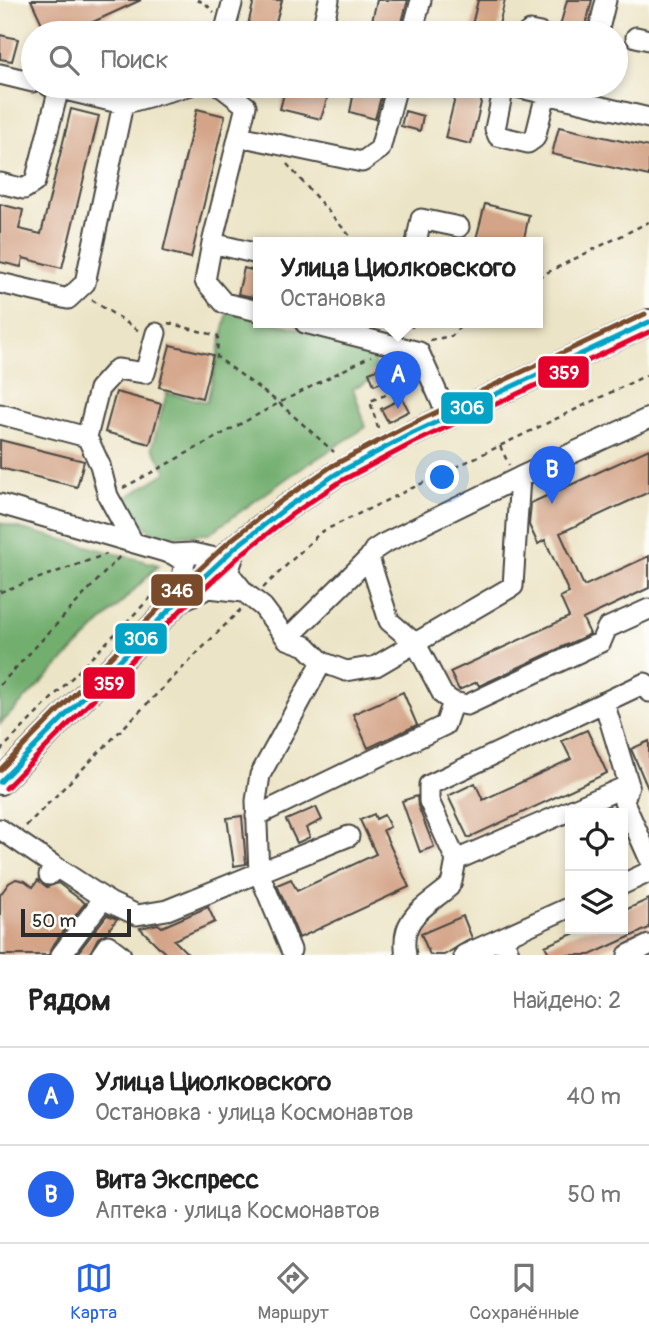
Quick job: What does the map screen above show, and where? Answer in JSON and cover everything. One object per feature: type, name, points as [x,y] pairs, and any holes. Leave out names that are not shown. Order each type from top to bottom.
[{"type":"main road","points":[[0,782],[171,593],[336,474],[448,417],[649,322]]},
{"type":"street","points":[[227,21],[233,0]]},
{"type":"street","points":[[324,21],[329,0]]},
{"type":"street","points":[[415,21],[421,0]]},
{"type":"street","points":[[601,21],[606,0]]},
{"type":"street","points":[[0,74],[21,79]]},
{"type":"street","points":[[0,183],[24,189],[35,183],[52,98]]},
{"type":"street","points":[[99,98],[123,104],[145,98]]},
{"type":"street","points":[[236,98],[246,106],[205,281],[224,303],[253,310]]},
{"type":"street","points":[[239,135],[362,162],[380,149],[394,98]]},
{"type":"street","points":[[501,98],[495,129],[498,136],[528,143],[535,138],[545,98]]},
{"type":"street","points":[[563,98],[649,118]]},
{"type":"street","points":[[0,283],[68,299],[85,283],[123,104]]},
{"type":"street","points":[[417,237],[421,219],[459,227]]},
{"type":"street","points":[[212,243],[253,253]]},
{"type":"street","points":[[325,328],[419,352],[448,417]]},
{"type":"street","points":[[131,544],[108,496],[100,465],[87,437],[99,389],[117,369],[145,373],[156,333]]},
{"type":"street","points":[[0,414],[87,437]]},
{"type":"street","points":[[287,639],[383,544],[649,418]]},
{"type":"street","points":[[0,504],[172,554],[229,553],[228,572],[248,595],[263,607],[287,639],[306,646],[321,662],[346,671],[376,666],[513,586],[518,478]]},
{"type":"street","points":[[171,593],[185,562],[172,554]]},
{"type":"street","points":[[369,558],[389,621],[416,644],[443,695],[453,702],[467,705],[601,642],[607,628],[649,609]]},
{"type":"street","points":[[171,593],[209,588],[248,595]]},
{"type":"street","points":[[291,950],[258,873],[257,816],[260,775],[321,662]]},
{"type":"street","points":[[405,955],[404,935],[408,922],[449,887],[456,860],[429,801],[429,785],[604,702],[648,685]]},
{"type":"street","points":[[257,816],[445,725],[453,702]]},
{"type":"street","points":[[604,702],[629,785],[624,802],[649,858]]},
{"type":"street","points":[[456,860],[629,785]]},
{"type":"street","points":[[7,834],[52,871],[137,915],[167,910],[349,836]]},
{"type":"street","points":[[628,882],[649,872]]},
{"type":"street","points":[[61,955],[104,898]]},
{"type":"street","points":[[464,955],[507,946],[565,910]]},
{"type":"street","points":[[101,955],[108,945],[121,955]]},
{"type":"street","points":[[628,955],[649,945]]},
{"type":"path","points":[[267,141],[351,237]]},
{"type":"path","points":[[543,275],[649,222]]},
{"type":"path","points":[[77,290],[147,336],[156,333],[159,320],[218,336],[217,357],[279,403],[334,452]]},
{"type":"path","points":[[428,341],[452,336],[459,328]]},
{"type":"path","points":[[108,496],[279,403],[393,345]]},
{"type":"path","points":[[7,834],[248,595],[321,532],[649,374]]},
{"type":"path","points":[[500,446],[518,478]]},
{"type":"path","points":[[0,592],[131,544]]},
{"type":"path","points":[[0,685],[131,544]]},
{"type":"path","points":[[0,751],[171,593]]},
{"type":"green space","points":[[228,311],[253,318],[253,328],[295,328],[369,347],[379,377],[353,388],[366,427],[290,476],[209,534],[156,536],[119,502],[167,472],[152,447],[167,393],[207,402]]},
{"type":"green space","points":[[0,523],[159,565],[0,724]]},
{"type":"building","points":[[31,0],[141,0],[95,21],[41,21]]},
{"type":"building","points":[[254,0],[282,0],[276,21],[249,21]]},
{"type":"building","points":[[377,0],[408,0],[402,21],[372,21]]},
{"type":"building","points":[[478,0],[505,0],[500,21],[473,21]]},
{"type":"building","points":[[567,0],[592,0],[587,21],[561,21]]},
{"type":"building","points":[[0,35],[18,39],[12,61],[0,59]]},
{"type":"building","points":[[283,98],[327,98],[321,119],[280,109]]},
{"type":"building","points":[[353,98],[381,98],[375,119],[350,112]]},
{"type":"building","points":[[455,98],[482,98],[471,144],[445,138]]},
{"type":"building","points":[[71,109],[99,116],[62,268],[23,258],[21,267],[0,262],[0,204],[23,210],[19,229],[41,234]]},
{"type":"building","points":[[197,109],[225,116],[191,258],[163,251]]},
{"type":"building","points":[[405,111],[423,116],[420,131],[401,126]]},
{"type":"building","points":[[559,127],[649,147],[649,176],[552,154]]},
{"type":"building","points":[[485,204],[529,215],[524,237],[477,237]]},
{"type":"building","points":[[244,268],[253,271],[253,297],[238,294]]},
{"type":"building","points":[[170,345],[213,355],[202,398],[159,387]]},
{"type":"building","points":[[382,367],[387,380],[374,385],[369,372]]},
{"type":"building","points":[[116,392],[161,404],[150,444],[105,432]]},
{"type":"building","points":[[402,398],[409,411],[388,422],[381,409]]},
{"type":"building","points":[[0,440],[84,461],[77,487],[0,468]]},
{"type":"building","points":[[649,449],[649,492],[560,533],[584,586],[649,556],[649,588],[583,619],[590,634],[479,686],[477,682],[459,690],[450,672],[569,617],[560,597],[569,593],[545,540],[538,544],[529,525],[531,503]]},
{"type":"building","points":[[403,692],[417,725],[368,748],[353,714]]},
{"type":"building","points":[[587,730],[607,773],[468,838],[448,796],[475,783],[483,800],[571,759],[562,741]]},
{"type":"building","points":[[649,741],[649,791],[631,749]]},
{"type":"building","points":[[417,796],[418,806],[434,847],[420,852],[402,801]]},
{"type":"building","points":[[316,807],[322,820],[306,828],[310,837],[297,843],[286,820]]},
{"type":"building","points":[[374,814],[376,819],[384,815],[390,827],[383,830],[409,887],[299,938],[277,885],[291,879],[297,891],[376,854],[360,820]]},
{"type":"building","points":[[242,816],[246,864],[234,866],[227,818]]},
{"type":"building","points":[[16,879],[33,887],[38,880],[47,887],[58,883],[85,903],[51,948],[49,955],[0,955],[0,895],[9,883]]},
{"type":"building","points":[[649,899],[649,928],[590,955],[550,955],[545,946],[573,934],[628,934],[628,909]]},
{"type":"building","points":[[208,907],[215,922],[174,940],[189,955],[167,955],[140,928],[158,924],[162,927]]},
{"type":"building","points":[[107,915],[117,919],[106,933],[98,938],[89,955],[76,955]]},
{"type":"building","points":[[463,916],[472,938],[444,955],[430,955],[421,934]]},
{"type":"transit line","name":"346","points":[[0,770],[171,596],[231,540],[281,501],[332,466],[405,427],[645,314]]},
{"type":"transit line","name":"306","points":[[0,782],[177,602],[237,546],[286,508],[336,474],[409,435],[649,322]]},
{"type":"transit line","name":"359","points":[[6,788],[183,608],[243,553],[291,515],[341,481],[413,443],[649,332]]},
{"type":"place","name":"Улица Циолковского","points":[[398,409]]},
{"type":"place","name":"Вита Экспресс","points":[[552,504]]}]
